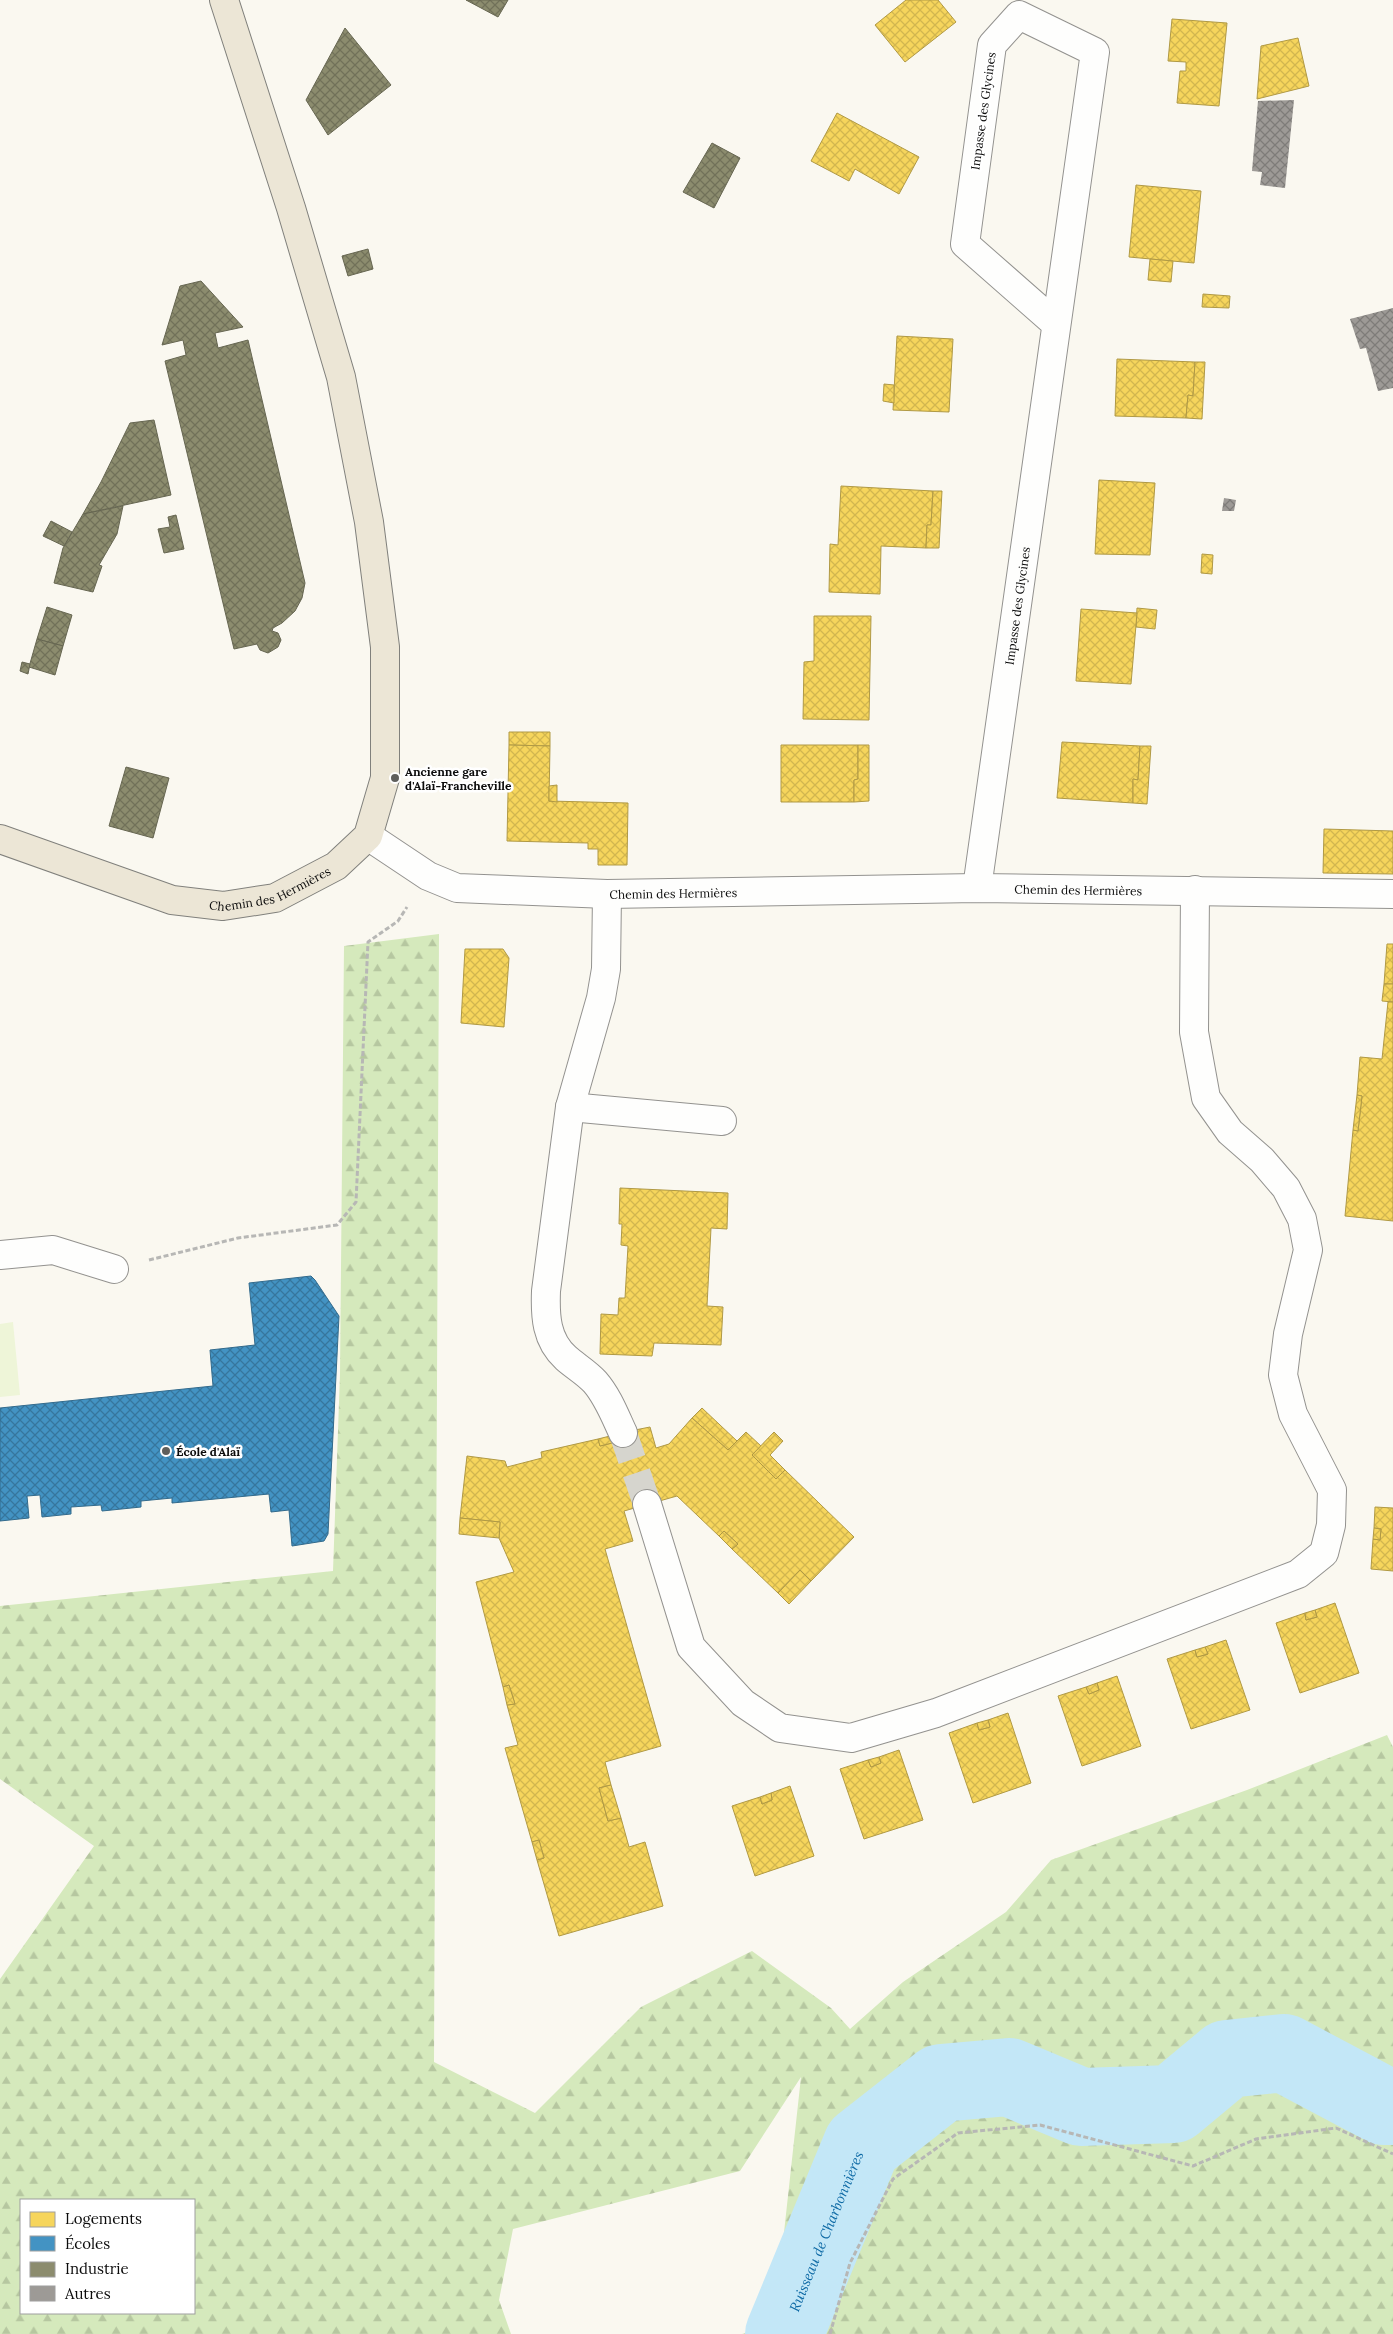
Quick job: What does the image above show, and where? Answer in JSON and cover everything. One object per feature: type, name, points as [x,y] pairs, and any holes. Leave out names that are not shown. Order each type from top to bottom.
[{"type":"main road","points":[[224,0],[291,208],[341,377],[370,522],[385,648],[385,778],[368,836]]},
{"type":"main road","name":"Chemin des Hermières","points":[[0,839],[172,900],[223,906],[275,898],[336,866],[368,836]]},
{"type":"street","name":"Impasse des Glycines","points":[[976,888],[1095,52],[1019,15],[992,45],[965,244],[1056,324]]},
{"type":"street","name":"Chemin des Hermières","points":[[368,836],[428,876],[457,888],[607,894],[976,888],[1393,894]]},
{"type":"street","points":[[648,1504],[691,1647],[743,1703],[780,1728],[851,1738],[936,1712],[1298,1574],[1324,1553],[1331,1525],[1332,1490],[1293,1414],[1283,1375],[1288,1334],[1308,1250],[1302,1220],[1286,1188],[1262,1160],[1230,1132],[1206,1098],[1194,1032],[1194,890]]},
{"type":"street","points":[[607,894],[606,969],[601,998],[570,1107],[546,1291],[545,1317],[552,1340],[564,1356],[595,1381],[623,1433]]},
{"type":"street","points":[[570,1107],[722,1121]]},
{"type":"street","points":[[0,1255],[53,1250],[114,1269]]},
{"type":"path","points":[[114,1269],[238,1238],[337,1226],[356,1202],[368,942],[398,921],[410,902]]},
{"type":"path","points":[[830,2334],[850,2263],[893,2179],[958,2133],[1040,2124],[1193,2166],[1256,2139],[1336,2128],[1393,2154]]},
{"type":"green space","points":[[439,934],[434,2062],[535,2113],[641,2007],[752,1951],[831,2008],[850,2029],[903,1982],[1006,1912],[1051,1860],[1247,1790],[1387,1735],[1393,1747],[1393,2334],[742,2334],[774,2324],[801,2077],[740,2171],[513,2229],[499,2300],[511,2334],[0,2334],[0,1979],[94,1846],[0,1779],[0,1606],[333,1571],[340,1374],[344,946]]},
{"type":"green space","points":[[13,1322],[20,1395],[0,1397],[0,1324]]},
{"type":"building: Logements","points":[[906,0],[938,0],[956,22],[905,62],[875,25]]},
{"type":"building: Logements","points":[[1172,19],[1227,23],[1219,106],[1177,103],[1180,71],[1186,71],[1186,62],[1168,61]]},
{"type":"building: Logements","points":[[1298,38],[1309,86],[1257,99],[1261,46]]},
{"type":"building: Logements","points":[[837,113],[919,157],[899,194],[855,169],[849,181],[811,161]]},
{"type":"building: Logements","points":[[1136,185],[1201,191],[1194,263],[1129,257]]},
{"type":"building: Logements","points":[[1150,259],[1173,261],[1171,282],[1148,280]]},
{"type":"building: Logements","points":[[1203,294],[1230,296],[1229,308],[1202,307]]},
{"type":"building: Logements","points":[[897,336],[953,339],[949,412],[893,410]]},
{"type":"building: Logements","points":[[1117,359],[1195,362],[1193,396],[1188,395],[1186,418],[1115,416]]},
{"type":"building: Logements","points":[[1195,362],[1205,362],[1202,419],[1186,418],[1188,395],[1193,396]]},
{"type":"building: Logements","points":[[884,384],[894,385],[894,403],[883,401]]},
{"type":"building: Logements","points":[[1099,480],[1155,483],[1150,555],[1095,554]]},
{"type":"building: Logements","points":[[841,486],[933,491],[931,525],[927,525],[926,548],[881,546],[880,594],[829,592],[830,544],[838,545]]},
{"type":"building: Logements","points":[[933,491],[942,491],[939,548],[926,548],[927,525],[931,525]]},
{"type":"building: Logements","points":[[1202,554],[1213,555],[1212,574],[1201,573]]},
{"type":"building: Logements","points":[[1137,608],[1157,610],[1155,629],[1136,627]]},
{"type":"building: Logements","points":[[1081,609],[1137,613],[1131,684],[1076,681]]},
{"type":"building: Logements","points":[[814,616],[871,616],[869,720],[803,719],[804,662],[814,661]]},
{"type":"building: Logements","points":[[509,732],[550,732],[550,746],[509,745]]},
{"type":"building: Logements","points":[[1062,742],[1140,746],[1138,780],[1133,779],[1133,803],[1057,798]]},
{"type":"building: Logements","points":[[509,745],[550,746],[549,801],[628,803],[627,865],[598,865],[598,849],[588,849],[588,843],[507,841]]},
{"type":"building: Logements","points":[[781,745],[858,745],[858,779],[854,780],[854,802],[781,802]]},
{"type":"building: Logements","points":[[858,745],[869,745],[869,801],[854,802],[854,780],[858,779]]},
{"type":"building: Logements","points":[[1140,746],[1151,746],[1147,804],[1133,803],[1133,779],[1138,780]]},
{"type":"building: Logements","points":[[557,785],[557,802],[549,801],[549,786]]},
{"type":"building: Logements","points":[[1324,829],[1393,831],[1393,874],[1323,873]]},
{"type":"building: Logements","points":[[1387,944],[1393,944],[1393,984],[1384,984]]},
{"type":"building: Logements","points":[[465,949],[503,949],[509,958],[504,1027],[461,1023]]},
{"type":"building: Logements","points":[[1384,984],[1393,984],[1393,1002],[1382,1001]]},
{"type":"building: Logements","points":[[1388,1002],[1393,1002],[1393,1221],[1345,1216],[1353,1130],[1358,1131],[1362,1096],[1357,1095],[1360,1057],[1382,1059]]},
{"type":"building: Logements","points":[[1357,1095],[1362,1096],[1358,1131],[1353,1130]]},
{"type":"building: Logements","points":[[620,1188],[728,1193],[727,1229],[711,1228],[707,1306],[723,1307],[721,1345],[654,1343],[652,1356],[600,1354],[601,1314],[618,1315],[619,1298],[625,1298],[628,1246],[621,1245],[622,1224],[619,1224]]},
{"type":"building: Logements","points":[[702,1408],[737,1441],[728,1450],[692,1418]]},
{"type":"building: Logements","points":[[692,1418],[728,1450],[746,1432],[761,1446],[752,1455],[776,1479],[785,1470],[854,1537],[811,1581],[800,1570],[778,1593],[732,1549],[738,1544],[724,1531],[719,1536],[677,1496],[624,1511],[633,1541],[605,1549],[661,1746],[605,1762],[611,1785],[599,1788],[608,1821],[621,1818],[629,1847],[645,1842],[663,1906],[559,1936],[537,1860],[544,1858],[539,1840],[532,1842],[505,1748],[518,1745],[507,1705],[515,1704],[509,1685],[503,1687],[476,1582],[514,1572],[499,1538],[500,1522],[460,1518],[467,1456],[505,1461],[507,1467],[542,1458],[541,1452],[598,1439],[600,1446],[632,1438],[630,1431],[650,1427],[656,1448],[669,1444]]},
{"type":"building: Logements","points":[[630,1431],[632,1438],[600,1446],[598,1439]]},
{"type":"building: Logements","points":[[774,1432],[783,1441],[770,1455],[785,1470],[776,1479],[752,1455]]},
{"type":"building: Logements","points":[[1375,1507],[1393,1508],[1393,1571],[1371,1569],[1373,1539],[1380,1540],[1381,1529],[1374,1528]]},
{"type":"building: Logements","points":[[460,1518],[500,1522],[499,1538],[459,1534]]},
{"type":"building: Logements","points":[[1374,1528],[1381,1529],[1380,1540],[1373,1539]]},
{"type":"building: Logements","points":[[724,1531],[738,1544],[732,1549],[719,1536]]},
{"type":"building: Logements","points":[[800,1570],[811,1581],[789,1604],[778,1593]]},
{"type":"building: Logements","points":[[1335,1603],[1359,1673],[1300,1693],[1276,1623],[1305,1613],[1306,1620],[1317,1617],[1315,1610]]},
{"type":"building: Logements","points":[[1315,1610],[1317,1617],[1306,1620],[1305,1613]]},
{"type":"building: Logements","points":[[1226,1640],[1250,1710],[1191,1729],[1167,1659],[1195,1650],[1197,1657],[1208,1654],[1205,1647]]},
{"type":"building: Logements","points":[[1205,1647],[1208,1654],[1197,1657],[1195,1650]]},
{"type":"building: Logements","points":[[1117,1676],[1141,1746],[1082,1766],[1058,1696],[1086,1687],[1089,1694],[1099,1690],[1097,1683]]},
{"type":"building: Logements","points":[[1097,1683],[1099,1690],[1089,1694],[1086,1687]]},
{"type":"building: Logements","points":[[509,1685],[515,1704],[507,1705],[503,1687]]},
{"type":"building: Logements","points":[[1008,1713],[1031,1783],[973,1803],[949,1733],[977,1723],[979,1730],[990,1727],[988,1720]]},
{"type":"building: Logements","points":[[988,1720],[990,1727],[979,1730],[977,1723]]},
{"type":"building: Logements","points":[[899,1750],[923,1820],[864,1839],[840,1769],[868,1760],[871,1767],[881,1763],[879,1757]]},
{"type":"building: Logements","points":[[879,1757],[881,1763],[871,1767],[868,1760]]},
{"type":"building: Logements","points":[[611,1785],[621,1818],[608,1821],[599,1788]]},
{"type":"building: Logements","points":[[790,1786],[814,1856],[755,1876],[732,1806],[760,1797],[762,1804],[772,1800],[771,1793]]},
{"type":"building: Logements","points":[[771,1793],[772,1800],[762,1804],[760,1797]]},
{"type":"building: Logements","points":[[539,1840],[544,1858],[537,1860],[532,1842]]},
{"type":"building: Écoles","name":"École d'Alaï","points":[[311,1276],[339,1316],[328,1534],[324,1541],[292,1546],[289,1510],[271,1512],[269,1494],[172,1503],[172,1498],[141,1501],[141,1507],[102,1511],[101,1505],[71,1507],[71,1514],[42,1517],[40,1495],[27,1496],[29,1518],[0,1521],[0,1408],[213,1386],[210,1350],[255,1345],[249,1283]]},
{"type":"building: Industrie","points":[[466,0],[508,0],[498,17]]},
{"type":"building: Industrie","points":[[345,28],[391,85],[328,135],[306,100]]},
{"type":"building: Industrie","points":[[712,143],[740,158],[714,208],[683,192]]},
{"type":"building: Industrie","points":[[368,249],[373,269],[348,276],[342,256]]},
{"type":"building: Industrie","points":[[201,281],[243,327],[215,333],[218,348],[248,340],[305,583],[302,598],[295,611],[282,623],[273,628],[272,631],[278,633],[281,640],[278,647],[268,653],[260,650],[257,644],[234,649],[165,361],[186,355],[183,340],[162,345],[180,286]]},
{"type":"building: Industrie","points":[[154,420],[171,495],[83,514],[130,423]]},
{"type":"building: Industrie","points":[[123,506],[117,534],[99,565],[102,566],[93,592],[54,583],[63,548],[83,514]]},
{"type":"building: Industrie","points":[[176,515],[184,549],[164,553],[158,529],[170,527],[168,517]]},
{"type":"building: Industrie","points":[[51,521],[72,532],[64,546],[43,536]]},
{"type":"building: Industrie","points":[[47,607],[72,615],[63,646],[37,639]]},
{"type":"building: Industrie","points":[[37,639],[63,646],[55,675],[29,667]]},
{"type":"building: Industrie","points":[[22,662],[30,664],[28,674],[20,671]]},
{"type":"building: Industrie","points":[[126,767],[169,778],[153,838],[109,826]]},
{"type":"building: Autres","points":[[1294,100],[1285,188],[1260,185],[1262,172],[1252,171],[1258,101]]},
{"type":"building: Autres","points":[[1393,308],[1393,388],[1378,391],[1366,348],[1360,349],[1350,319]]},
{"type":"building: Autres","points":[[1224,498],[1236,500],[1234,511],[1222,511]]},
{"type":"waterway","name":"Ruisseau de Charbonnières","points":[[784,2334],[862,2145],[941,2083],[1009,2077],[1081,2107],[1173,2104],[1227,2059],[1284,2053],[1384,2106],[1393,2106]]},
{"type":"tunnel","points":[[623,1433],[647,1504]]},
{"type":"place","name":"Ancienne gare d'Alaï-Francheville","points":[[395,778]]},
{"type":"place","name":"École d'Alaï","points":[[166,1451]]}]
